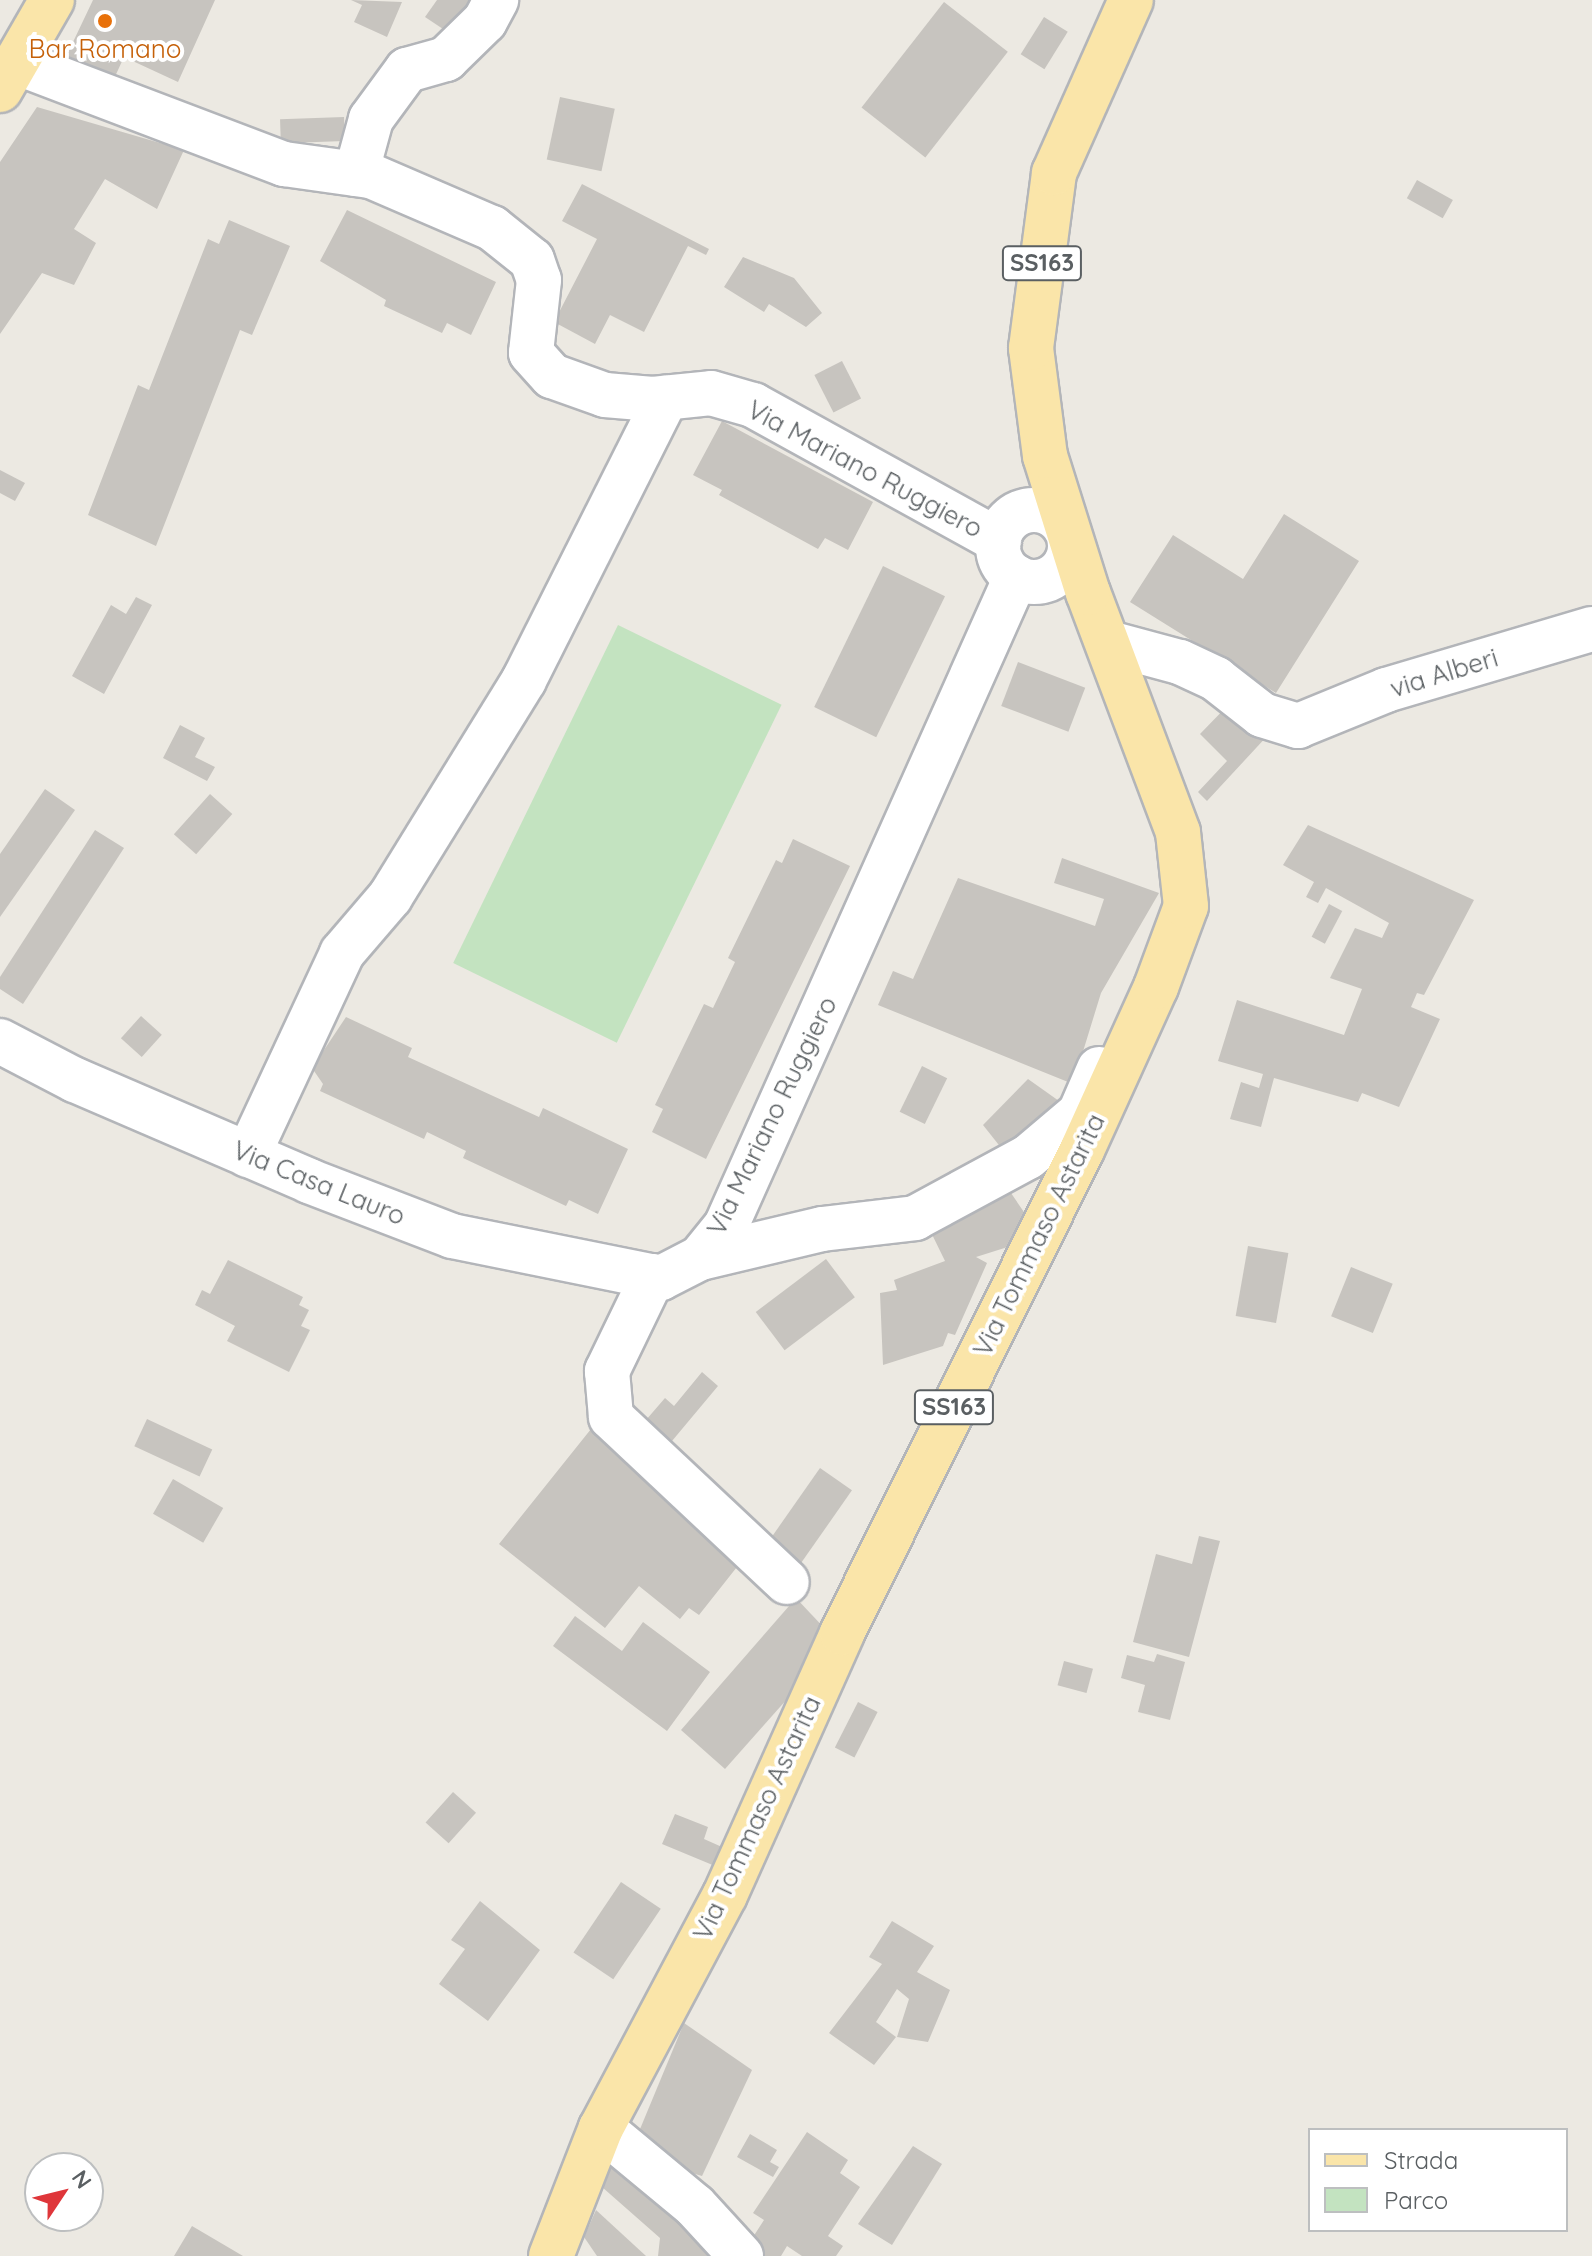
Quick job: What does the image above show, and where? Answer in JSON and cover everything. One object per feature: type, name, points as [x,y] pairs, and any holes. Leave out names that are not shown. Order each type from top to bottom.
[{"type":"main road","points":[[9,76],[52,0]]},
{"type":"main road","name":"Via Tommaso Astarita","points":[[551,2256],[601,2128],[725,1895],[842,1633],[1082,1150],[1164,964],[1186,906],[1178,832],[1069,538],[1045,456],[1031,348],[1054,173],[1131,0]]},
{"type":"street","points":[[356,174],[371,119],[407,70],[446,59],[485,21],[496,0]]},
{"type":"street","name":"Via Mariano Ruggiero","points":[[9,76],[284,164],[356,174],[492,228],[532,260],[539,280],[531,353],[552,376],[605,395],[666,398],[711,393],[753,405],[1008,559],[732,1212],[700,1258]]},
{"type":"street","points":[[248,1155],[342,953],[390,897],[524,680],[666,398]]},
{"type":"street","name":"Via Tommaso Astarita","points":[[1008,559],[1003,528],[1026,511],[1053,515],[1069,538]]},
{"type":"street","points":[[1008,559],[1029,582],[1056,576],[1066,565],[1069,538]]},
{"type":"street","name":"via Alberi","points":[[1109,643],[1180,662],[1216,679],[1270,719],[1298,726],[1386,690],[1592,629]]},
{"type":"street","points":[[787,1582],[611,1417],[607,1371],[653,1276],[661,1278],[700,1258],[822,1229],[915,1218],[1028,1157],[1080,1113],[1148,956],[1164,964]]},
{"type":"street","name":"Via Casa Lauro","points":[[0,1041],[248,1155],[452,1236],[653,1276]]},
{"type":"street","points":[[601,2128],[695,2206],[741,2256]]},
{"type":"green space","points":[[618,625],[782,705],[617,1043],[453,963]]},
{"type":"building","points":[[93,0],[215,0],[178,82],[124,57],[112,83],[64,61]]},
{"type":"building","points":[[351,0],[402,2],[387,37],[354,22],[362,5]]},
{"type":"building","points":[[437,0],[482,0],[443,29],[425,17]]},
{"type":"building","points":[[944,2],[1008,52],[925,157],[862,108]]},
{"type":"building","points":[[1044,17],[1068,32],[1044,69],[1021,54]]},
{"type":"building","points":[[560,97],[615,109],[601,171],[547,160]]},
{"type":"building","points":[[37,107],[184,150],[157,209],[105,179],[74,229],[96,243],[74,285],[42,273],[0,334],[0,162]]},
{"type":"building","points":[[344,117],[345,141],[281,143],[280,119]]},
{"type":"building","points":[[1417,180],[1453,200],[1443,218],[1407,198]]},
{"type":"building","points":[[582,184],[709,249],[706,255],[688,246],[644,332],[610,315],[595,344],[554,322],[597,239],[562,221]]},
{"type":"building","points":[[347,210],[496,282],[471,335],[447,323],[442,333],[384,306],[386,300],[320,261]]},
{"type":"building","points":[[229,220],[290,246],[252,335],[240,330],[156,546],[88,515],[138,385],[149,390],[208,239],[219,244]]},
{"type":"building","points":[[743,257],[794,278],[822,313],[806,327],[769,304],[764,312],[724,287]]},
{"type":"building","points":[[842,361],[861,398],[833,412],[814,375]]},
{"type":"building","points":[[722,421],[873,502],[848,550],[825,538],[818,549],[719,495],[722,490],[693,475]]},
{"type":"building","points":[[0,470],[25,483],[15,501],[0,493]]},
{"type":"building","points":[[1284,514],[1359,561],[1276,693],[1130,602],[1173,535],[1243,579]]},
{"type":"building","points":[[883,566],[945,596],[876,737],[814,707]]},
{"type":"building","points":[[136,597],[152,605],[104,694],[72,676],[111,605],[126,614]]},
{"type":"building","points":[[1018,662],[1085,688],[1068,732],[1001,706]]},
{"type":"building","points":[[1233,700],[1269,734],[1207,801],[1198,792],[1227,761],[1200,734]]},
{"type":"building","points":[[180,725],[205,738],[195,757],[215,767],[207,781],[163,758]]},
{"type":"building","points":[[45,789],[75,810],[0,917],[0,854]]},
{"type":"building","points":[[210,794],[232,814],[196,854],[174,834]]},
{"type":"building","points":[[1308,825],[1474,900],[1424,995],[1417,993],[1411,1007],[1440,1019],[1399,1107],[1362,1093],[1358,1102],[1274,1078],[1261,1127],[1230,1119],[1241,1082],[1259,1088],[1263,1074],[1218,1061],[1237,1000],[1344,1035],[1362,989],[1330,978],[1355,928],[1382,938],[1389,923],[1326,888],[1318,903],[1306,897],[1314,882],[1283,865]]},
{"type":"building","points":[[95,830],[124,848],[23,1004],[0,989],[0,977]]},
{"type":"building","points":[[793,839],[850,866],[706,1159],[652,1132],[663,1109],[655,1105],[704,1004],[713,1008],[735,962],[728,958],[776,860],[782,863]]},
{"type":"building","points":[[1062,858],[1159,893],[1101,993],[1073,1084],[878,1005],[893,971],[913,979],[958,878],[1095,926],[1104,899],[1054,883]]},
{"type":"building","points":[[1329,904],[1342,911],[1325,944],[1312,937]]},
{"type":"building","points":[[141,1016],[162,1035],[142,1057],[121,1038]]},
{"type":"building","points":[[346,1017],[412,1048],[408,1057],[539,1117],[543,1108],[628,1149],[598,1214],[569,1200],[566,1206],[463,1158],[466,1151],[427,1132],[424,1139],[320,1091],[323,1084],[312,1068]]},
{"type":"building","points":[[922,1066],[947,1078],[925,1124],[900,1112]]},
{"type":"building","points":[[1028,1079],[1059,1101],[1006,1154],[983,1125]]},
{"type":"building","points":[[1000,1177],[1028,1218],[1014,1245],[976,1257],[987,1263],[955,1335],[948,1333],[943,1346],[883,1365],[880,1293],[897,1290],[894,1280],[945,1261],[923,1216]]},
{"type":"building","points":[[1248,1246],[1288,1253],[1276,1323],[1236,1316]]},
{"type":"building","points":[[826,1259],[855,1297],[785,1350],[756,1312]]},
{"type":"building","points":[[228,1260],[303,1297],[299,1305],[309,1310],[301,1326],[310,1330],[289,1372],[227,1341],[235,1326],[195,1305],[202,1290],[210,1294]]},
{"type":"building","points":[[1351,1267],[1393,1284],[1373,1333],[1331,1316]]},
{"type":"building","points":[[702,1372],[718,1386],[672,1441],[646,1420],[665,1398],[674,1406]]},
{"type":"building","points":[[147,1419],[212,1449],[200,1477],[134,1446]]},
{"type":"building","points":[[591,1429],[748,1553],[699,1615],[689,1608],[680,1619],[639,1586],[605,1628],[499,1544]]},
{"type":"building","points":[[820,1468],[852,1490],[794,1573],[762,1551]]},
{"type":"building","points":[[173,1479],[223,1508],[203,1543],[153,1514]]},
{"type":"building","points":[[1199,1536],[1220,1541],[1189,1657],[1133,1642],[1156,1554],[1192,1564]]},
{"type":"building","points":[[796,1598],[827,1631],[820,1662],[725,1769],[681,1730]]},
{"type":"building","points":[[575,1616],[622,1651],[643,1622],[710,1672],[667,1731],[553,1646]]},
{"type":"building","points":[[1157,1654],[1185,1662],[1170,1720],[1138,1712],[1145,1685],[1121,1678],[1127,1655],[1154,1662]]},
{"type":"building","points":[[1064,1661],[1093,1669],[1087,1693],[1058,1685]]},
{"type":"building","points":[[858,1702],[878,1712],[854,1757],[835,1747]]},
{"type":"building","points":[[453,1792],[476,1813],[449,1843],[426,1822]]},
{"type":"building","points":[[675,1814],[708,1827],[704,1839],[722,1847],[715,1866],[662,1844]]},
{"type":"building","points":[[621,1882],[661,1909],[613,1979],[573,1952]]},
{"type":"building","points":[[480,1901],[540,1950],[488,2021],[439,1984],[465,1949],[451,1940]]},
{"type":"building","points":[[892,1921],[934,1946],[917,1972],[950,1990],[928,2042],[897,2037],[909,1999],[897,1989],[876,2022],[896,2037],[874,2065],[829,2033],[882,1964],[869,1957]]},
{"type":"building","points":[[684,2023],[752,2070],[702,2176],[665,2165],[633,2146]]},
{"type":"building","points":[[807,2132],[848,2160],[840,2173],[860,2187],[828,2236],[843,2246],[836,2256],[802,2256],[787,2246],[781,2256],[751,2256],[744,2251],[764,2220],[753,2213]]},
{"type":"building","points":[[750,2134],[777,2150],[770,2162],[779,2167],[773,2177],[737,2157]]},
{"type":"building","points":[[913,2146],[942,2164],[892,2245],[858,2224]]},
{"type":"building","points":[[617,2148],[737,2256],[658,2256],[660,2238],[602,2187]]},
{"type":"building","points":[[596,2210],[646,2256],[597,2256],[584,2237]]},
{"type":"building","points":[[192,2226],[243,2256],[174,2256]]},
{"type":"place","name":"Bar Romano","points":[[105,21]]}]
